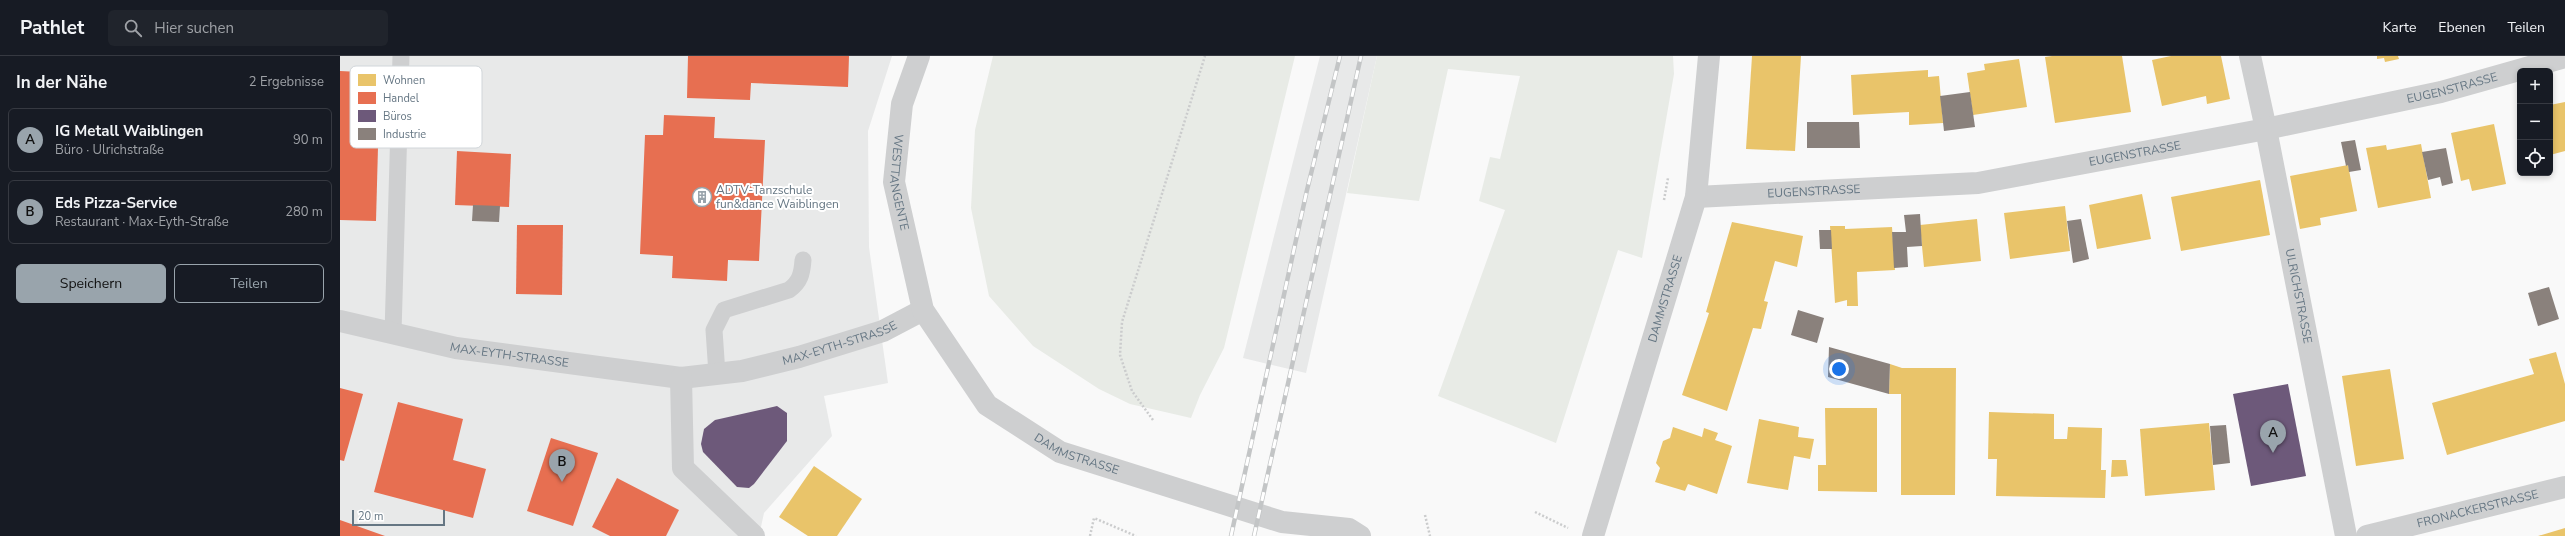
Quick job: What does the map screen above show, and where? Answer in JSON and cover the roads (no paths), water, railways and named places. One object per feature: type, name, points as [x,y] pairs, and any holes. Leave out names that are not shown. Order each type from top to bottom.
[{"type":"street","name":"WESTTANGENTE","points":[[919,56],[902,104],[894,182],[923,310]]},
{"type":"street","name":"DAMMSTRASSE","points":[[1593,536],[1696,197],[1709,56]]},
{"type":"street","name":"ULRICHSTRASSE","points":[[2250,56],[2266,129],[2346,536]]},
{"type":"street","name":"EUGENSTRASSE","points":[[1696,197],[1978,183],[2266,129],[2441,92],[2565,57]]},
{"type":"street","name":"MAX-EYTH-STRASSE","points":[[340,321],[456,348],[681,378],[742,371],[799,357],[883,331],[923,310]]},
{"type":"street","name":"DAMMSTRASSE","points":[[923,310],[987,405],[1060,452],[1290,529],[1349,529],[1360,536]]},
{"type":"street","points":[[681,378],[683,468],[754,536]]},
{"type":"street","name":"FRONACKERSTRASSE","points":[[2367,536],[2565,486]]},
{"type":"lane","points":[[401,56],[401,66]]},
{"type":"lane","points":[[393,333],[398,148]]},
{"type":"lane","points":[[717,374],[714,330],[724,310],[789,290],[798,284],[803,272],[803,260]]},
{"type":"railway","points":[[1231,536],[1307,190],[1340,56]]},
{"type":"railway","points":[[1254,536],[1361,56]]},
{"type":"place","name":"ADTV-Tanzschule fun&dance Waiblingen","points":[[702,197]]},
{"type":"place","name":"IG Metall Waiblingen","points":[[2273,453]]},
{"type":"place","name":"Eds Pizza-Service","points":[[562,482]]}]
